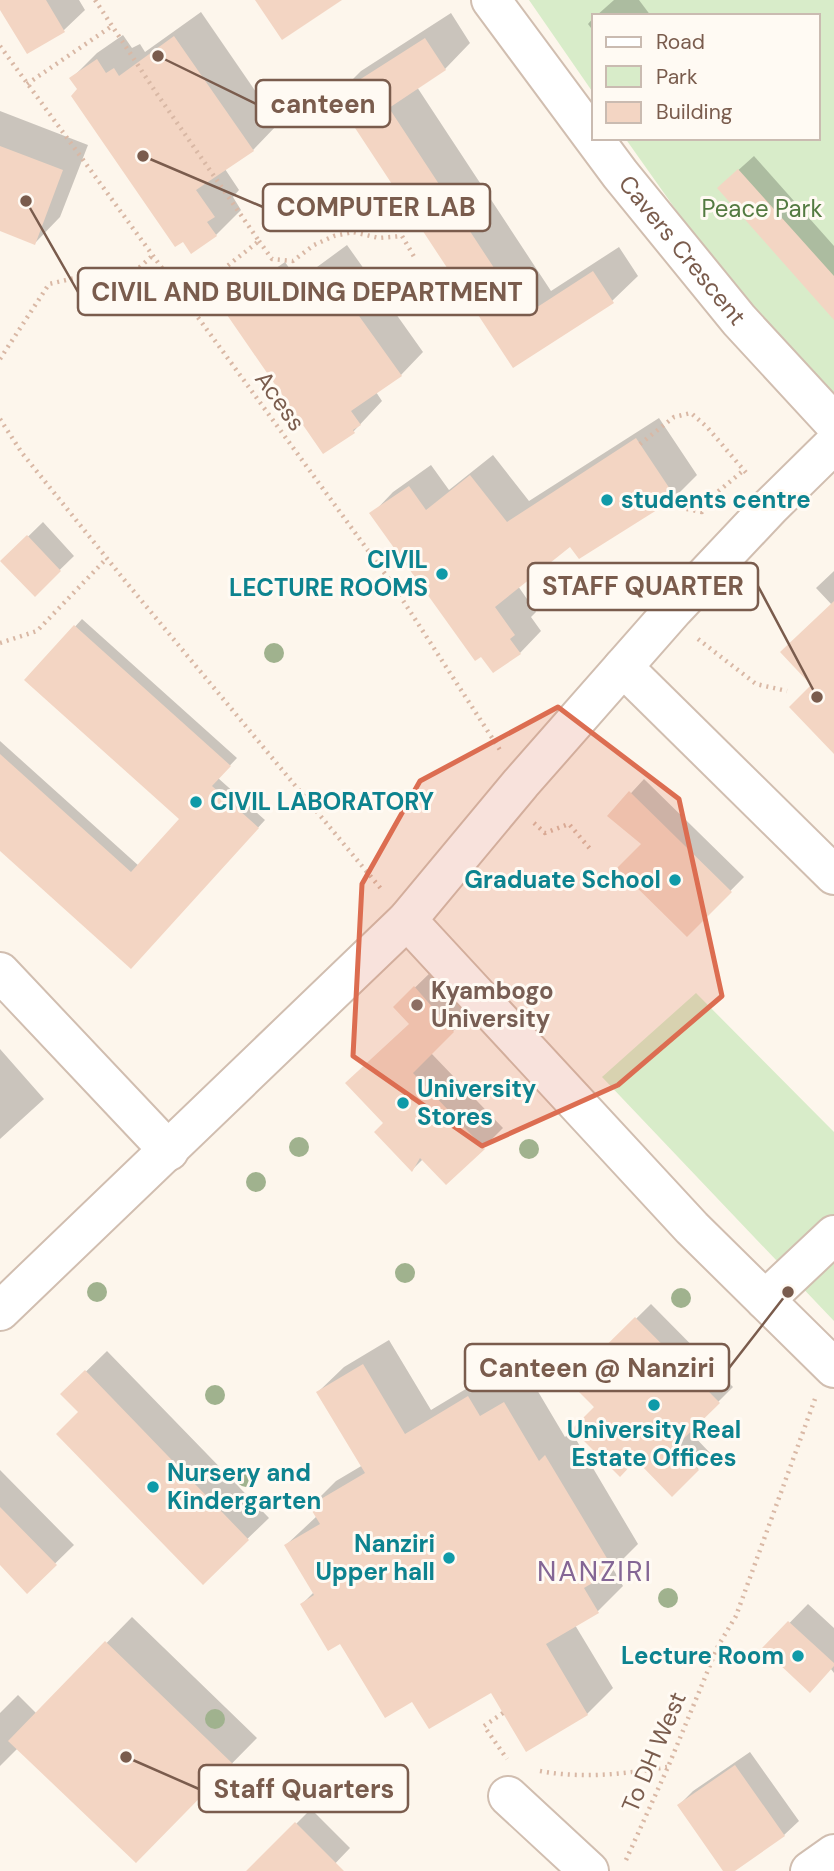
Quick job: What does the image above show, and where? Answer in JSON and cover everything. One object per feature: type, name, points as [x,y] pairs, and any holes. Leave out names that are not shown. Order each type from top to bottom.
[{"type":"street","name":"Cavers Crescent","points":[[491,0],[592,136]]},
{"type":"street","name":"Cavers Crescent","points":[[595,140],[739,320],[834,423]]},
{"type":"street","points":[[0,1311],[407,920],[674,608],[834,444]]},
{"type":"street","points":[[622,667],[834,875]]},
{"type":"street","points":[[407,920],[692,1228],[831,1365]]},
{"type":"street","points":[[0,972],[169,1151]]},
{"type":"street","points":[[765,1300],[834,1235]]},
{"type":"street","points":[[510,1781],[589,1871]]},
{"type":"street","points":[[810,1871],[834,1854]]},
{"type":"path","points":[[95,0],[272,259],[293,261],[314,245],[334,236],[353,232],[379,238],[402,236],[415,260]]},
{"type":"path","points":[[27,84],[112,26]]},
{"type":"path","name":"Acess","points":[[0,46],[391,582],[514,792],[545,833],[569,824],[591,850]]},
{"type":"path","points":[[184,300],[260,241]]},
{"type":"path","points":[[0,359],[48,284],[75,278],[118,287],[152,256]]},
{"type":"path","points":[[640,444],[674,416],[691,413],[707,427],[756,484],[770,507]]},
{"type":"path","points":[[0,419],[22,453],[107,558],[407,920]]},
{"type":"path","points":[[666,505],[702,512],[715,494],[744,470]]},
{"type":"path","points":[[0,643],[37,631],[107,558]]},
{"type":"path","points":[[674,608],[697,638],[756,684],[787,691]]},
{"type":"path","name":"To DH West","points":[[621,1871],[718,1646],[736,1616],[831,1365]]},
{"type":"path","points":[[503,1713],[484,1726],[510,1781]]},
{"type":"path","points":[[536,1770],[560,1774],[619,1774],[668,1767]]},
{"type":"highlighted area","points":[[558,707],[679,799],[722,996],[618,1085],[482,1146],[353,1056],[362,884],[420,781]]},
{"type":"green space","name":"Peace Park","points":[[529,0],[834,0],[834,433],[626,140],[820,140],[820,14],[592,14],[592,91]]},
{"type":"green space","points":[[696,993],[834,1132],[834,1321],[602,1077]]},
{"type":"building","points":[[0,0],[46,0],[65,32],[27,54],[0,10]]},
{"type":"building","points":[[255,0],[342,0],[282,40]]},
{"type":"building","points":[[174,36],[254,151],[196,190],[215,217],[207,222],[217,236],[191,254],[183,242],[175,247],[71,96],[77,89],[69,78],[97,59],[106,73],[114,68],[119,76]]},
{"type":"building","points":[[425,38],[446,70],[389,108],[525,315],[593,271],[614,303],[513,368],[334,96]]},
{"type":"building","points":[[0,146],[63,170],[35,245],[0,231]]},
{"type":"building","points":[[738,169],[834,276],[834,320],[717,188]]},
{"type":"building","points":[[324,267],[402,376],[351,411],[361,425],[353,430],[355,433],[323,454],[225,312],[234,305],[232,303],[262,283],[275,302]]},
{"type":"building","points":[[636,438],[676,498],[579,559],[570,547],[495,607],[515,635],[510,639],[521,654],[493,673],[481,657],[475,661],[369,513],[409,486],[426,510],[470,475],[507,522]]},
{"type":"building","points":[[27,535],[61,571],[35,597],[0,561]]},
{"type":"building","points":[[834,601],[834,754],[789,707],[811,685],[780,652]]},
{"type":"building","name":"CIVIL LABORATORY","points":[[74,625],[231,766],[212,786],[259,828],[131,969],[0,851],[0,754],[131,872],[179,819],[24,680]]},
{"type":"building","name":"Graduate School","points":[[629,791],[732,892],[687,937],[617,868],[641,844],[607,816]]},
{"type":"building","name":"University Stores","points":[[414,986],[454,1032],[413,1073],[485,1149],[446,1185],[420,1158],[412,1172],[374,1132],[383,1123],[345,1083],[409,1024],[393,1007]]},
{"type":"building","name":"University Real Estate Offices","points":[[635,1317],[720,1403],[676,1446],[699,1470],[672,1497],[636,1460],[620,1477],[572,1429],[594,1407],[569,1382]]},
{"type":"building","name":"Nanziri Upper hall","points":[[363,1364],[405,1434],[468,1396],[480,1416],[504,1402],[539,1461],[545,1455],[614,1570],[584,1588],[599,1613],[546,1644],[588,1715],[526,1752],[491,1693],[429,1729],[412,1702],[385,1718],[340,1644],[328,1651],[300,1604],[314,1595],[284,1545],[320,1524],[309,1506],[365,1473],[316,1392]]},
{"type":"building","name":"Nursery and Kindergarten","points":[[85,1370],[249,1540],[203,1585],[56,1434],[78,1412],[60,1394]]},
{"type":"building","points":[[0,1507],[57,1565],[27,1594],[0,1565]]},
{"type":"building","name":"Lecture Room","points":[[788,1621],[834,1663],[810,1693],[762,1648]]},
{"type":"building","points":[[105,1641],[233,1764],[136,1863],[8,1741]]},
{"type":"building","points":[[735,1765],[785,1836],[735,1871],[723,1871],[677,1805]]},
{"type":"building","points":[[295,1822],[344,1871],[246,1871]]},
{"type":"place","name":"canteen","points":[[158,56]]},
{"type":"place","name":"COMPUTER LAB","points":[[143,156]]},
{"type":"place","name":"CIVIL AND BUILDING DEPARTMENT","points":[[26,201]]},
{"type":"place","name":"students centre","points":[[607,500]]},
{"type":"place","name":"CIVIL LECTURE ROOMS","points":[[442,574]]},
{"type":"place","name":"STAFF QUARTER","points":[[817,697]]},
{"type":"place","name":"CIVIL LABORATORY","points":[[196,802]]},
{"type":"place","name":"Graduate School","points":[[675,880]]},
{"type":"place","name":"Kyambogo University","points":[[417,1005]]},
{"type":"place","name":"University Stores","points":[[403,1103]]},
{"type":"place","name":"Canteen @ Nanziri","points":[[788,1292]]},
{"type":"place","name":"University Real Estate Offices","points":[[654,1405]]},
{"type":"place","name":"Nursery and Kindergarten","points":[[153,1487]]},
{"type":"place","name":"Nanziri Upper hall","points":[[449,1558]]},
{"type":"place","name":"Lecture Room","points":[[798,1656]]},
{"type":"place","name":"Staff Quarters","points":[[126,1757]]},
{"type":"district","name":"NANZIRI","points":[[595,1571]]}]
